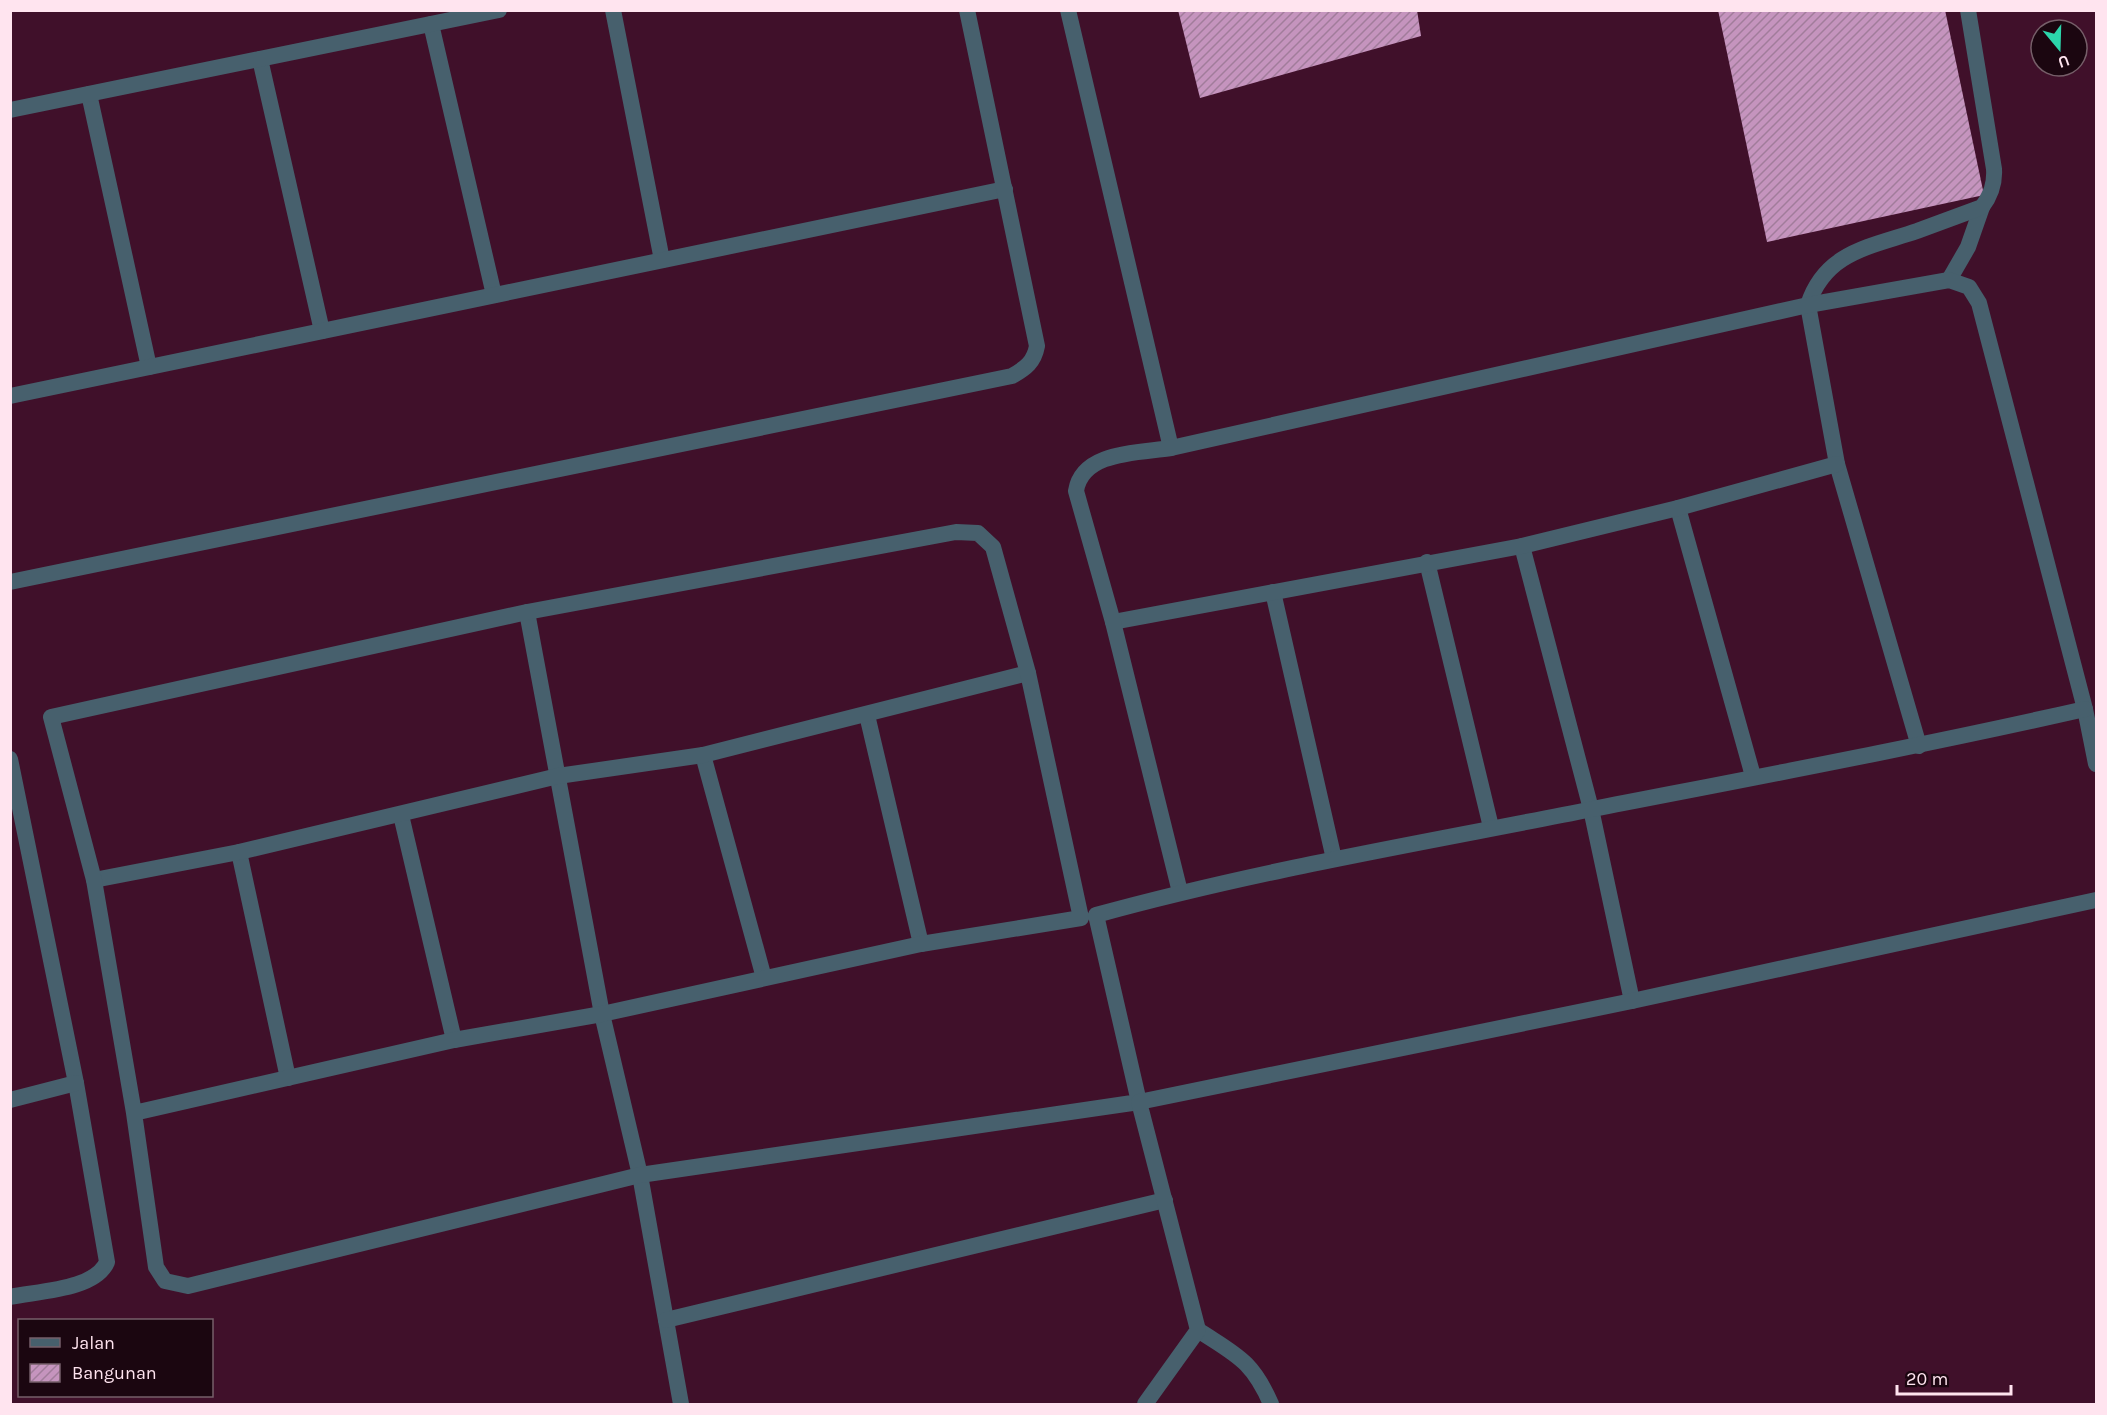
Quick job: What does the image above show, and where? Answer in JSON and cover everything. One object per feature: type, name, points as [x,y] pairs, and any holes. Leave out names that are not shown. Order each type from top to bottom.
[{"type":"street","points":[[10,110],[499,10]]},
{"type":"street","points":[[613,10],[662,260]]},
{"type":"street","points":[[10,582],[1012,376],[1031,364],[1037,346],[967,10]]},
{"type":"street","points":[[1068,10],[1171,448]]},
{"type":"street","points":[[1949,280],[1968,247],[1982,207],[1992,191],[1994,169],[1968,10]]},
{"type":"street","points":[[431,24],[494,296]]},
{"type":"street","points":[[260,59],[322,331]]},
{"type":"street","points":[[89,94],[149,367]]},
{"type":"street","points":[[10,396],[1005,189]]},
{"type":"street","points":[[1919,746],[1837,464],[1808,305],[1814,287],[1825,272],[1852,253],[1982,207]]},
{"type":"street","points":[[1179,892],[1113,622],[1076,491],[1077,482],[1091,467],[1102,459],[1171,448],[1808,305],[1949,280],[1969,287],[1979,303],[2085,709],[2097,764]]},
{"type":"street","points":[[1113,622],[1522,546],[1678,508],[1837,464]]},
{"type":"street","points":[[1678,508],[1753,776]]},
{"type":"street","points":[[134,1113],[454,1040],[602,1014],[921,944],[1081,918],[1028,673],[993,547],[978,533],[956,532],[526,612],[51,717],[94,880],[134,1113],[156,1267],[165,1281],[188,1286],[640,1175],[1139,1102],[1632,1001],[2097,900]]},
{"type":"street","points":[[1522,546],[1591,809],[1632,1001]]},
{"type":"street","points":[[1427,562],[1491,827]]},
{"type":"street","points":[[1273,592],[1334,859]]},
{"type":"street","points":[[526,612],[602,1014],[640,1175],[681,1404]]},
{"type":"street","points":[[94,880],[239,852],[558,776],[703,755],[1028,673]]},
{"type":"street","points":[[1271,1404],[1260,1379],[1241,1358],[1198,1330],[1139,1102],[1096,915],[1179,892],[1334,859],[1753,776],[1919,746],[2085,709]]},
{"type":"street","points":[[867,715],[921,944]]},
{"type":"street","points":[[703,755],[764,978]]},
{"type":"street","points":[[10,759],[76,1083],[107,1263],[103,1272],[88,1282],[10,1297]]},
{"type":"street","points":[[401,815],[454,1040]]},
{"type":"street","points":[[239,852],[288,1078]]},
{"type":"street","points":[[10,1100],[76,1083]]},
{"type":"street","points":[[666,1320],[1165,1200]]},
{"type":"street","points":[[1145,1404],[1198,1330]]},
{"type":"building","points":[[1178,10],[1417,10],[1421,36],[1200,98]]},
{"type":"building","points":[[1718,10],[1945,10],[1984,195],[1767,242]]}]
